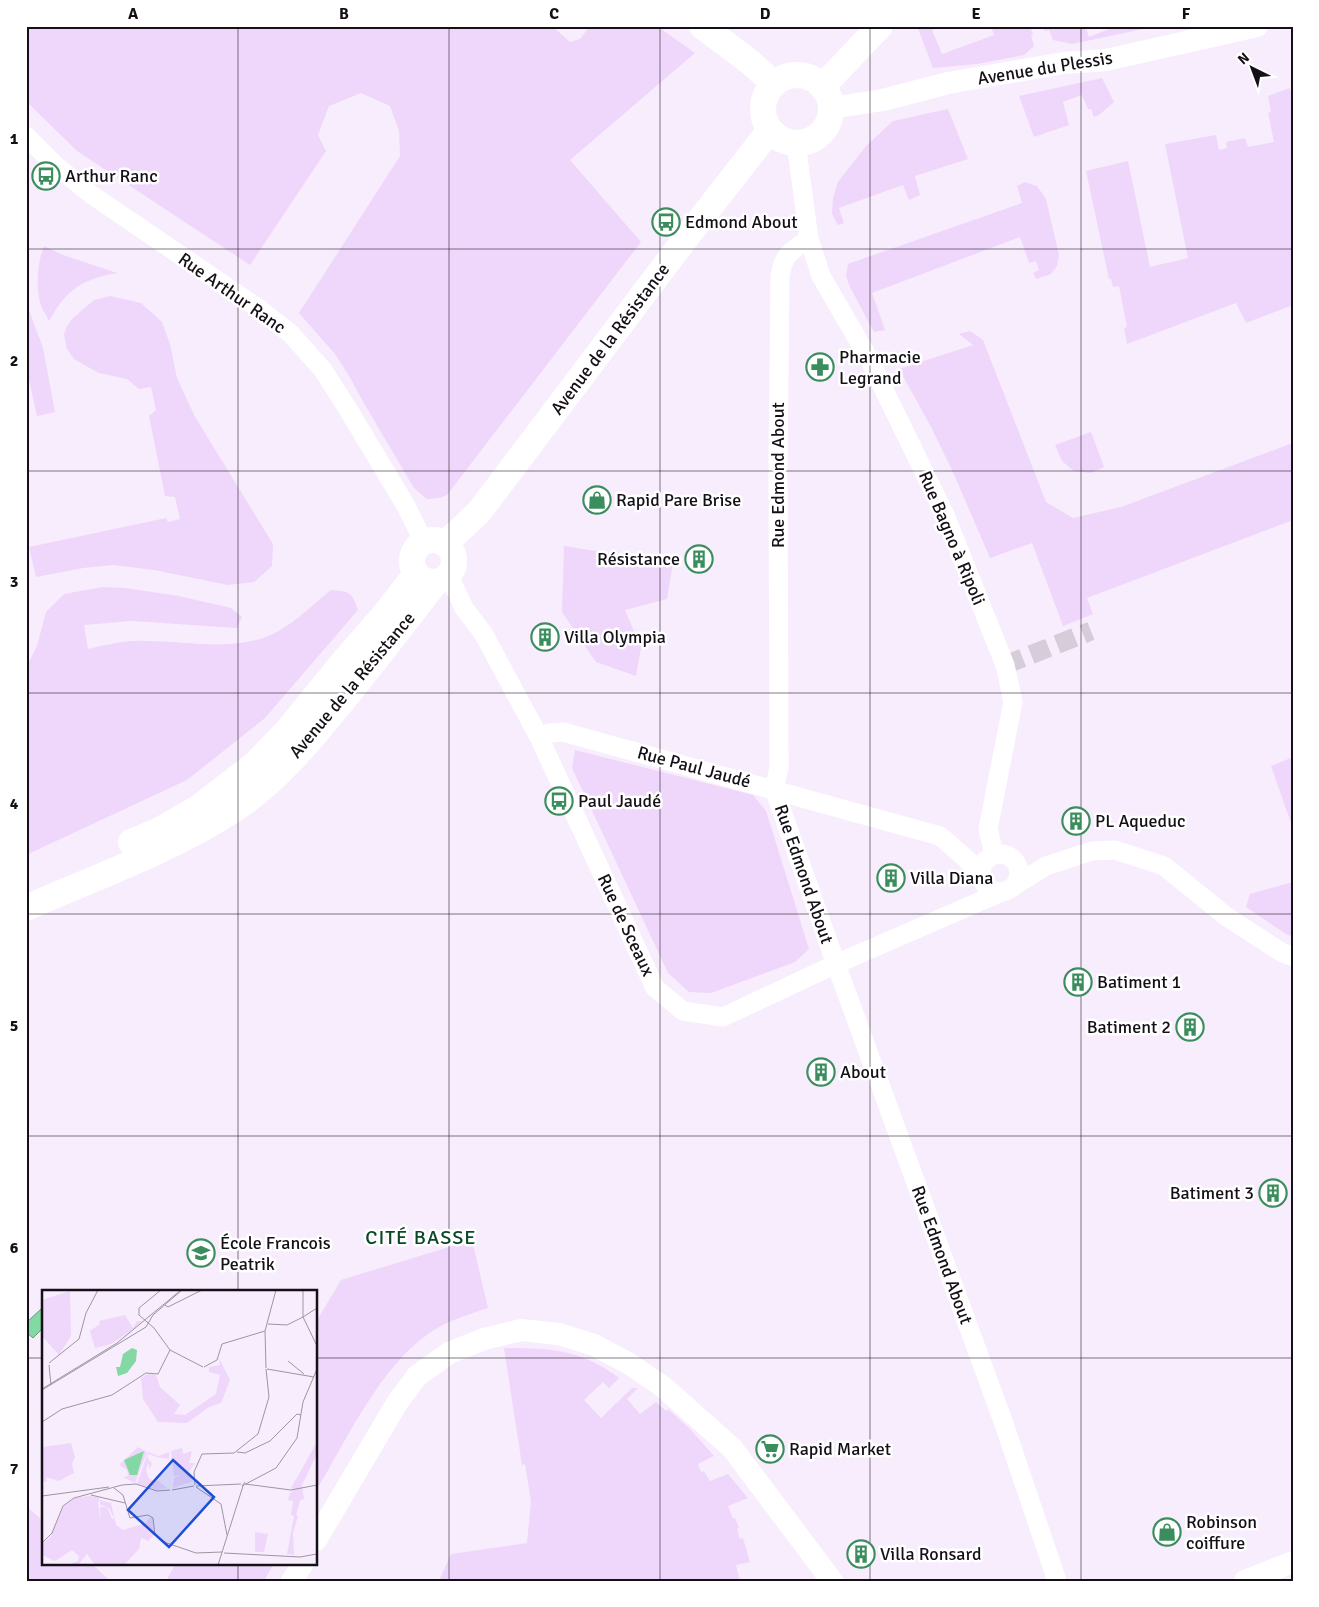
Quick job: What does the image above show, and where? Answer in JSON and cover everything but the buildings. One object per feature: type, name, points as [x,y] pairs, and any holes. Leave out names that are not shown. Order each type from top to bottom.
[{"type":"main road","points":[[702,26],[750,62],[774,84]]},
{"type":"main road","points":[[827,97],[880,26]]},
{"type":"main road","points":[[799,76],[814,80],[827,97],[830,119],[825,129],[808,142],[787,142],[770,130],[766,122],[763,112],[764,102],[774,84],[783,78],[799,76]]},
{"type":"main road","name":"Avenue de la Résistance","points":[[435,542],[479,512],[770,130]]},
{"type":"main road","points":[[435,542],[451,548],[454,555],[453,570],[433,577],[412,567],[414,552],[435,542]]},
{"type":"main road","name":"Avenue de la Résistance","points":[[26,888],[158,831],[198,808],[255,764],[287,732],[344,661],[385,614],[433,577]]},
{"type":"main road","name":"Avenue de la Résistance","points":[[26,908],[201,830],[236,808],[265,785],[311,740],[400,629],[433,577]]},
{"type":"street","name":"Avenue du Plessis","points":[[827,97],[883,100],[948,83],[1064,63],[1106,60],[1258,26]]},
{"type":"street","name":"Rue Arthur Ranc","points":[[26,136],[74,182],[258,308],[291,334],[323,370],[406,506],[435,542]]},
{"type":"street","points":[[796,143],[809,240]]},
{"type":"street","name":"Rue Edmond About","points":[[809,240],[788,253],[782,264],[780,276],[778,466],[779,768],[774,789],[1004,1424],[1057,1581]]},
{"type":"street","name":"Rue Bagno à Ripoli","points":[[809,240],[821,276],[869,359],[945,515],[1005,665],[1013,702],[988,829],[994,855]]},
{"type":"street","name":"Rue de Sceaux","points":[[433,577],[464,608],[483,633],[539,737],[656,988],[683,1011],[723,1017],[836,964],[1009,889],[1046,866],[1092,851],[1115,850],[1164,866],[1226,917],[1280,952],[1293,957]]},
{"type":"street","name":"Rue Paul Jaudé","points":[[539,737],[549,733],[562,732],[940,836],[981,872]]},
{"type":"street","points":[[994,855],[1005,855],[1015,860],[1018,865],[1019,876],[1009,889],[992,890],[982,878],[981,872],[985,862],[994,855]]},
{"type":"street","points":[[318,1537],[397,1403],[417,1376],[449,1353],[484,1339],[521,1330],[559,1334],[594,1345],[628,1363],[662,1386],[732,1448],[832,1581]]},
{"type":"street","points":[[1245,1581],[1293,1562]]},
{"type":"street","points":[[292,1581],[302,1564]]},
{"type":"shaded area","points":[[26,26],[552,26],[570,42],[580,39],[590,26],[657,26],[695,53],[570,160],[641,242],[447,495],[427,499],[414,488],[335,354],[299,313],[400,156],[399,131],[390,106],[361,93],[329,106],[318,135],[326,151],[250,265],[77,151],[26,101]]},
{"type":"shaded area","points":[[917,26],[942,26],[932,30],[942,54],[994,35],[991,26],[1030,26],[1034,46],[1024,55],[977,64],[933,68]]},
{"type":"shaded area","points":[[1043,26],[1085,26],[1089,37],[1109,29],[1108,26],[1157,26],[1072,44],[1053,40],[1049,30],[1045,31]]},
{"type":"shaded area","points":[[1102,78],[1114,102],[1094,117],[1082,95],[1063,102],[1069,125],[1034,137],[1019,96]]},
{"type":"shaded area","points":[[1290,88],[1293,101],[1293,305],[1246,323],[1236,303],[1127,344],[1124,328],[1127,327],[1119,286],[1113,287],[1111,279],[1109,279],[1086,171],[1128,161],[1150,267],[1188,258],[1165,144],[1216,135],[1219,150],[1227,148],[1226,142],[1245,138],[1248,147],[1274,142],[1268,113],[1271,112],[1268,96]]},
{"type":"shaded area","points":[[948,109],[968,159],[915,176],[920,195],[909,200],[903,185],[839,208],[844,223],[838,225],[832,214],[833,198],[838,182],[866,146],[893,121]]},
{"type":"shaded area","points":[[1025,182],[1037,186],[1046,199],[1059,255],[1057,266],[1051,274],[1036,279],[1033,273],[1039,270],[1036,261],[1029,263],[1020,237],[872,293],[885,330],[874,332],[850,287],[846,276],[848,264],[1022,203],[1017,186]]},
{"type":"shaded area","points":[[44,246],[63,255],[117,273],[94,279],[76,288],[62,301],[49,321],[40,303],[38,289],[38,274]]},
{"type":"shaded area","points":[[110,296],[141,303],[162,322],[170,344],[177,378],[195,417],[273,544],[272,566],[254,582],[228,585],[154,570],[113,565],[83,568],[36,577],[29,547],[166,518],[168,522],[180,519],[175,497],[165,496],[149,416],[156,410],[151,387],[139,389],[127,379],[99,373],[74,359],[67,349],[64,335],[67,326],[73,318],[94,300]]},
{"type":"shaded area","points":[[26,302],[43,348],[55,412],[37,416],[26,366]]},
{"type":"shaded area","points":[[970,331],[983,340],[1046,502],[1073,518],[1121,507],[1293,443],[1293,520],[1087,598],[1093,614],[1063,626],[1032,543],[990,558],[953,472],[899,369],[973,345],[959,334]]},
{"type":"shaded area","points":[[1091,432],[1104,467],[1091,473],[1074,471],[1062,461],[1055,445]]},
{"type":"shaded area","points":[[564,546],[673,563],[667,599],[625,610],[641,648],[636,676],[596,662],[562,612]]},
{"type":"shaded area","points":[[103,587],[125,588],[179,596],[231,608],[242,617],[237,628],[132,621],[84,625],[88,649],[130,641],[237,644],[252,641],[266,637],[283,628],[331,590],[346,592],[352,596],[358,610],[265,718],[187,780],[26,855],[26,668],[37,646],[46,612],[64,594]]},
{"type":"shaded area","points":[[575,750],[753,795],[766,811],[809,949],[795,962],[711,993],[689,992],[668,973],[572,768]]},
{"type":"shaded area","points":[[1293,757],[1293,829],[1271,766]]},
{"type":"shaded area","points":[[1293,882],[1293,937],[1246,907],[1250,894]]},
{"type":"shaded area","points":[[472,1240],[488,1308],[442,1325],[411,1348],[394,1365],[365,1406],[318,1488],[318,1319],[341,1280]]},
{"type":"shaded area","points":[[42,1310],[42,1329],[33,1338],[26,1332],[26,1323]]},
{"type":"shaded area","points":[[504,1348],[564,1352],[591,1361],[619,1378],[609,1388],[603,1382],[584,1400],[601,1418],[632,1388],[638,1388],[627,1399],[640,1414],[656,1402],[666,1411],[668,1409],[690,1429],[714,1456],[698,1464],[701,1472],[704,1471],[710,1481],[728,1474],[748,1498],[728,1506],[739,1528],[737,1529],[740,1539],[743,1538],[750,1562],[736,1565],[740,1581],[439,1581],[451,1554],[527,1543],[531,1501],[525,1464],[522,1465]]},
{"type":"shaded area","points":[[26,1506],[42,1520],[42,1564],[92,1564],[110,1581],[26,1581]]},
{"type":"shaded area","points":[[175,1564],[273,1564],[264,1581],[166,1581]]},
{"type":"tunnel","points":[[1005,665],[1091,631]]},
{"type":"place","name":"Arthur Ranc","points":[[46,176]]},
{"type":"place","name":"Edmond About","points":[[666,222]]},
{"type":"place","name":"Pharmacie Legrand","points":[[820,367]]},
{"type":"place","name":"Rapid Pare Brise","points":[[597,500]]},
{"type":"place","name":"Résistance","points":[[699,559]]},
{"type":"place","name":"Villa Olympia","points":[[545,637]]},
{"type":"place","name":"Paul Jaudé","points":[[559,801]]},
{"type":"place","name":"PL Aqueduc","points":[[1076,821]]},
{"type":"place","name":"Villa Diana","points":[[891,878]]},
{"type":"place","name":"Batiment 1","points":[[1078,982]]},
{"type":"place","name":"Batiment 2","points":[[1190,1027]]},
{"type":"place","name":"About","points":[[821,1072]]},
{"type":"place","name":"Batiment 3","points":[[1273,1193]]},
{"type":"place","name":"École Francois Peatrik","points":[[201,1253]]},
{"type":"place","name":"Rapid Market","points":[[770,1449]]},
{"type":"place","name":"Robinson coiffure","points":[[1167,1532]]},
{"type":"place","name":"Villa Ronsard","points":[[861,1554]]},
{"type":"district","name":"CITÉ BASSE","points":[[421,1237]]}]
